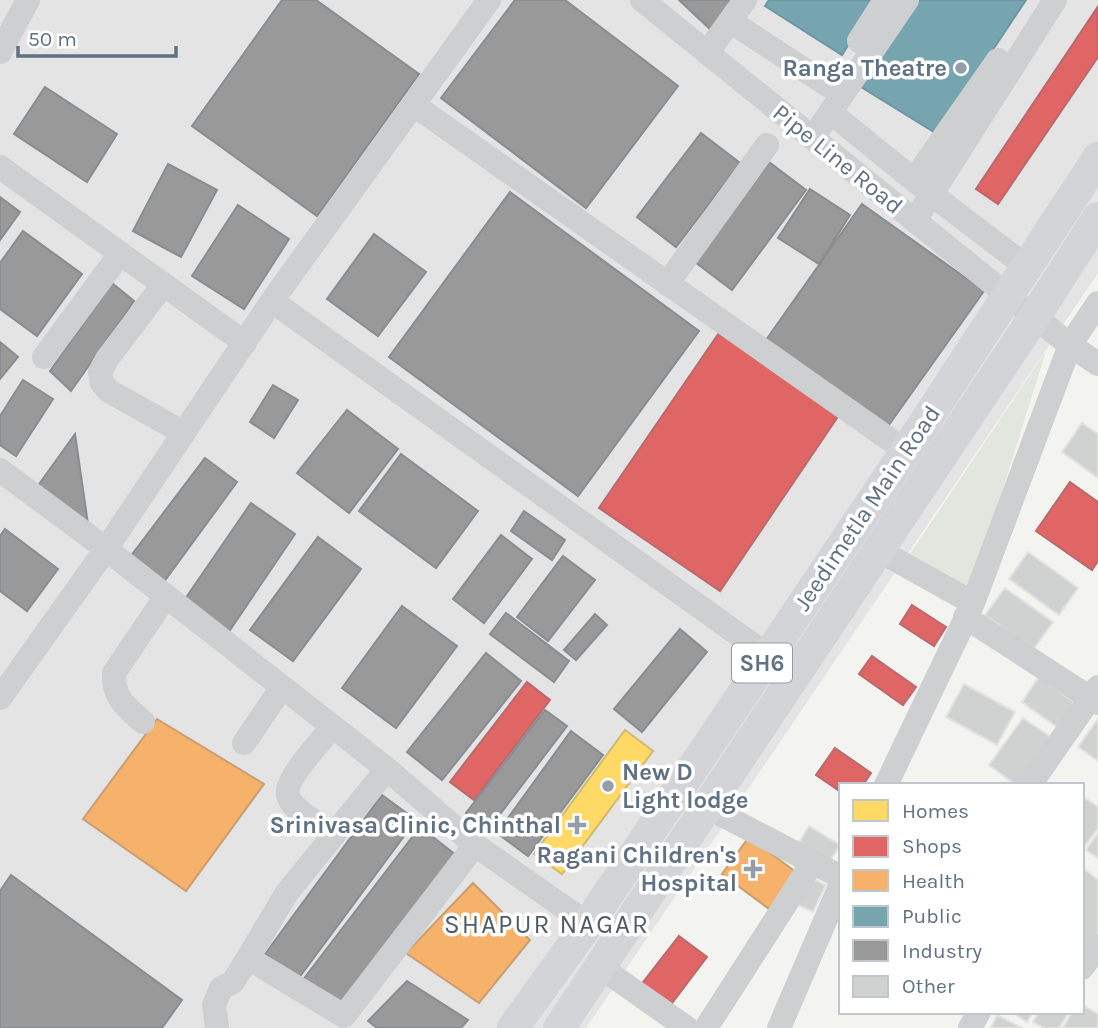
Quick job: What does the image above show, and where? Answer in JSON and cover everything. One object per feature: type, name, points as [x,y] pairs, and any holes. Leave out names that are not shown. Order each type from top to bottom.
[{"type":"main road","name":"Jeedimetla Main Road","points":[[513,1028],[588,924],[906,451],[1098,158]]},
{"type":"main road","name":"Jeedimetla Main Road","points":[[559,1028],[1098,218]]},
{"type":"street","points":[[0,52],[28,0]]},
{"type":"street","points":[[0,698],[106,548],[272,301],[489,0]]},
{"type":"street","name":"Pipe Line Road","points":[[642,0],[1008,296],[1098,364]]},
{"type":"street","points":[[706,53],[745,0]]},
{"type":"street","points":[[807,133],[829,86],[885,0]]},
{"type":"street","points":[[807,133],[830,112],[907,0]]},
{"type":"street","points":[[915,220],[923,187],[1029,15],[1034,6],[1033,0]]},
{"type":"street","points":[[923,187],[1055,0]]},
{"type":"street","points":[[730,21],[829,86]]},
{"type":"street","points":[[414,105],[906,451]]},
{"type":"street","points":[[830,112],[1027,267]]},
{"type":"street","points":[[667,284],[768,145]]},
{"type":"street","points":[[0,167],[244,343]]},
{"type":"street","points":[[44,357],[120,254]]},
{"type":"street","points":[[163,285],[100,372],[102,383],[110,391],[184,433]]},
{"type":"street","points":[[272,301],[767,655]]},
{"type":"street","points":[[888,783],[969,610],[1070,345],[1098,303]]},
{"type":"street","points":[[0,470],[106,548],[387,769],[475,845],[588,924]]},
{"type":"street","points":[[878,550],[1095,696],[1031,783]]},
{"type":"street","points":[[143,722],[118,699],[113,686],[114,673],[166,596]]},
{"type":"street","points":[[244,743],[282,687]]},
{"type":"street","points":[[318,825],[291,803],[287,793],[289,781],[332,727]]},
{"type":"street","points":[[217,1028],[214,1005],[221,988],[233,982],[286,894],[387,769]]},
{"type":"street","points":[[707,807],[839,876]]},
{"type":"street","points":[[248,958],[352,1022],[475,845]]},
{"type":"street","points":[[706,1028],[812,863]]},
{"type":"street","points":[[779,1028],[839,889]]},
{"type":"street","points":[[1084,965],[1098,946]]},
{"type":"street","points":[[600,967],[687,1028]]},
{"type":"shaded area","points":[[0,0],[1098,0],[1098,273],[586,1028],[0,1028]]},
{"type":"shaded area","points":[[1046,351],[970,594],[906,560]]},
{"type":"building: Homes","points":[[625,730],[653,751],[562,874],[534,854]]},
{"type":"building: Shops","points":[[1097,8],[1098,57],[998,204],[976,189]]},
{"type":"building: Shops","points":[[719,333],[839,415],[720,591],[599,508]]},
{"type":"building: Shops","points":[[1070,482],[1098,502],[1098,561],[1092,570],[1036,531]]},
{"type":"building: Shops","points":[[912,605],[946,627],[934,646],[900,624]]},
{"type":"building: Shops","points":[[872,656],[916,687],[903,705],[859,674]]},
{"type":"building: Shops","points":[[527,682],[550,700],[474,800],[450,782]]},
{"type":"building: Shops","points":[[835,748],[871,773],[864,783],[839,783],[839,791],[816,775]]},
{"type":"building: Shops","points":[[679,936],[707,957],[669,1007],[640,986]]},
{"type":"building: Health","points":[[157,719],[264,784],[186,891],[83,819]]},
{"type":"building: Health","points":[[749,837],[797,873],[769,909],[722,874]]},
{"type":"building: Health","points":[[473,883],[530,940],[479,1003],[406,953]]},
{"type":"building: Public","points":[[769,0],[876,0],[842,55],[765,6]]},
{"type":"building: Public","points":[[917,0],[1026,0],[937,134],[861,87]]},
{"type":"building: Industry","points":[[282,0],[316,0],[419,74],[317,216],[192,126]]},
{"type":"building: Industry","points":[[515,0],[565,0],[678,86],[586,208],[441,98]]},
{"type":"building: Industry","points":[[679,0],[739,0],[711,30]]},
{"type":"building: Industry","points":[[45,87],[117,134],[87,182],[14,134]]},
{"type":"building: Industry","points":[[701,133],[740,163],[676,247],[637,217]]},
{"type":"building: Industry","points":[[769,162],[806,190],[732,290],[695,262]]},
{"type":"building: Industry","points":[[168,164],[217,190],[181,257],[133,231]]},
{"type":"building: Industry","points":[[810,189],[850,215],[819,264],[778,238]]},
{"type":"building: Industry","points":[[510,192],[699,331],[578,496],[389,357]]},
{"type":"building: Industry","points":[[0,197],[20,212],[0,240]]},
{"type":"building: Industry","points":[[862,204],[984,291],[888,426],[766,340]]},
{"type":"building: Industry","points":[[238,205],[289,239],[244,309],[192,276]]},
{"type":"building: Industry","points":[[23,231],[82,274],[37,336],[0,309],[0,263]]},
{"type":"building: Industry","points":[[374,234],[426,272],[378,336],[327,299]]},
{"type":"building: Industry","points":[[112,283],[134,301],[71,391],[50,371]]},
{"type":"building: Industry","points":[[0,342],[18,357],[0,379]]},
{"type":"building: Industry","points":[[23,380],[53,399],[16,456],[0,445],[0,416]]},
{"type":"building: Industry","points":[[273,385],[298,400],[274,438],[250,422]]},
{"type":"building: Industry","points":[[347,410],[398,449],[349,513],[297,473]]},
{"type":"building: Industry","points":[[75,434],[88,524],[37,487]]},
{"type":"building: Industry","points":[[401,454],[478,511],[436,568],[359,511]]},
{"type":"building: Industry","points":[[205,458],[237,482],[163,583],[130,557]]},
{"type":"building: Industry","points":[[251,503],[295,534],[228,633],[185,599]]},
{"type":"building: Industry","points":[[524,511],[565,540],[552,560],[511,531]]},
{"type":"building: Industry","points":[[5,529],[58,569],[27,611],[0,591],[0,536]]},
{"type":"building: Industry","points":[[501,535],[532,559],[484,623],[453,599]]},
{"type":"building: Industry","points":[[318,537],[361,569],[293,661],[250,630]]},
{"type":"building: Industry","points":[[563,556],[595,580],[548,641],[517,617]]},
{"type":"building: Industry","points":[[402,606],[457,646],[396,728],[342,688]]},
{"type":"building: Industry","points":[[506,613],[569,661],[554,682],[490,634]]},
{"type":"building: Industry","points":[[595,614],[607,625],[576,660],[564,650]]},
{"type":"building: Industry","points":[[680,629],[707,652],[642,732],[614,709]]},
{"type":"building: Industry","points":[[486,653],[521,681],[442,780],[407,752]]},
{"type":"building: Industry","points":[[545,710],[567,726],[488,830],[466,813]]},
{"type":"building: Industry","points":[[571,731],[603,755],[528,856],[497,833]]},
{"type":"building: Industry","points":[[382,795],[416,820],[298,979],[265,954]]},
{"type":"building: Industry","points":[[420,827],[456,855],[342,1011],[302,981]]},
{"type":"building: Industry","points":[[11,875],[182,1000],[162,1028],[0,1028],[0,891]]},
{"type":"building: Industry","points":[[407,981],[468,1020],[461,1028],[377,1028],[368,1021]]},
{"type":"building: Other","points":[[1082,423],[1098,434],[1098,478],[1062,452]]},
{"type":"building: Other","points":[[1028,552],[1078,588],[1059,615],[1009,579]]},
{"type":"building: Other","points":[[1005,588],[1053,622],[1033,650],[985,615]]},
{"type":"building: Other","points":[[1039,677],[1079,706],[1061,730],[1022,702]]},
{"type":"building: Other","points":[[964,684],[1015,712],[997,745],[946,717]]},
{"type":"building: Other","points":[[1023,718],[1052,738],[1020,783],[1013,783],[989,765]]},
{"type":"building: Other","points":[[1098,719],[1098,761],[1078,747]]},
{"type":"building: Other","points":[[1084,797],[1098,807],[1098,828],[1084,847]]},
{"type":"building: Other","points":[[809,826],[839,844],[827,866],[796,848]]},
{"type":"building: Other","points":[[1098,833],[1098,858],[1086,850]]},
{"type":"building: Other","points":[[1084,869],[1098,880],[1098,939],[1084,956]]},
{"type":"building: Other","points":[[805,875],[826,885],[813,912],[792,902]]},
{"type":"building: Other","points":[[1084,1006],[1098,1014],[1098,1028],[1063,1028],[1071,1014],[1084,1014]]},
{"type":"building: Other","points":[[1015,1014],[1032,1014],[1027,1022]]},
{"type":"building: Other","points":[[1038,1014],[1068,1014],[1059,1028],[1044,1028],[1033,1022]]},
{"type":"building: Other","points":[[997,1015],[1022,1028],[991,1028]]},
{"type":"place","name":"Ranga Theatre","points":[[961,68]]},
{"type":"place","name":"New D Light lodge","points":[[608,786]]},
{"type":"place","name":"Srinivasa Clinic, Chinthal","points":[[577,825]]},
{"type":"place","name":"Ragani Children's Hospital","points":[[753,869]]},
{"type":"district","name":"SHAPUR NAGAR","points":[[547,924]]}]
